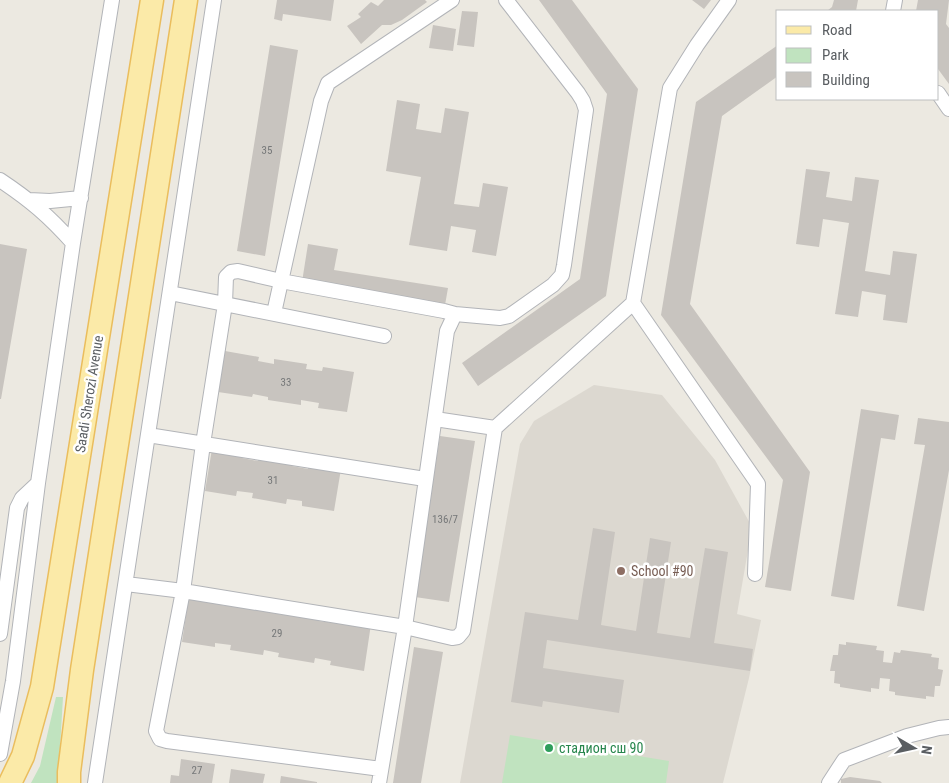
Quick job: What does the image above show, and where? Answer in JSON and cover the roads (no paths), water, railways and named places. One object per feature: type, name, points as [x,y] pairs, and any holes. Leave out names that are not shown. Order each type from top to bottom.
[{"type":"main road","name":"Saadi Sherozi Avenue","points":[[10,783],[23,756],[42,687],[152,0]]},
{"type":"main road","points":[[69,783],[82,670],[186,0]]},
{"type":"street","points":[[0,754],[6,680],[38,483],[72,243],[81,198],[112,0]]},
{"type":"street","points":[[95,783],[214,0]]},
{"type":"street","points":[[274,314],[321,101],[328,83],[452,0]]},
{"type":"street","points":[[456,314],[447,331],[404,627],[380,776],[160,739],[156,731],[183,591],[225,304],[226,277],[231,272],[238,271],[456,314],[500,318],[509,316],[553,285],[562,275],[586,110],[584,101],[506,0]]},
{"type":"street","points":[[126,584],[183,591],[404,627],[452,638],[458,636],[463,631],[495,428],[633,303],[670,88],[697,45],[729,0]]},
{"type":"street","points":[[939,95],[949,110]]},
{"type":"street","points":[[0,180],[29,200],[72,243]]},
{"type":"street","points":[[29,200],[50,201],[81,198]]},
{"type":"street","points":[[170,292],[384,336]]},
{"type":"street","points":[[633,303],[758,484],[755,574]]},
{"type":"street","points":[[435,419],[495,428]]},
{"type":"street","points":[[148,435],[425,479]]},
{"type":"street","points":[[0,634],[17,508],[22,498],[38,483]]},
{"type":"street","points":[[829,783],[844,760],[907,736],[939,728],[949,728]]},
{"type":"place","name":"School #90","points":[[621,571]]},
{"type":"place","name":"стадион сш 90","points":[[549,748]]}]
